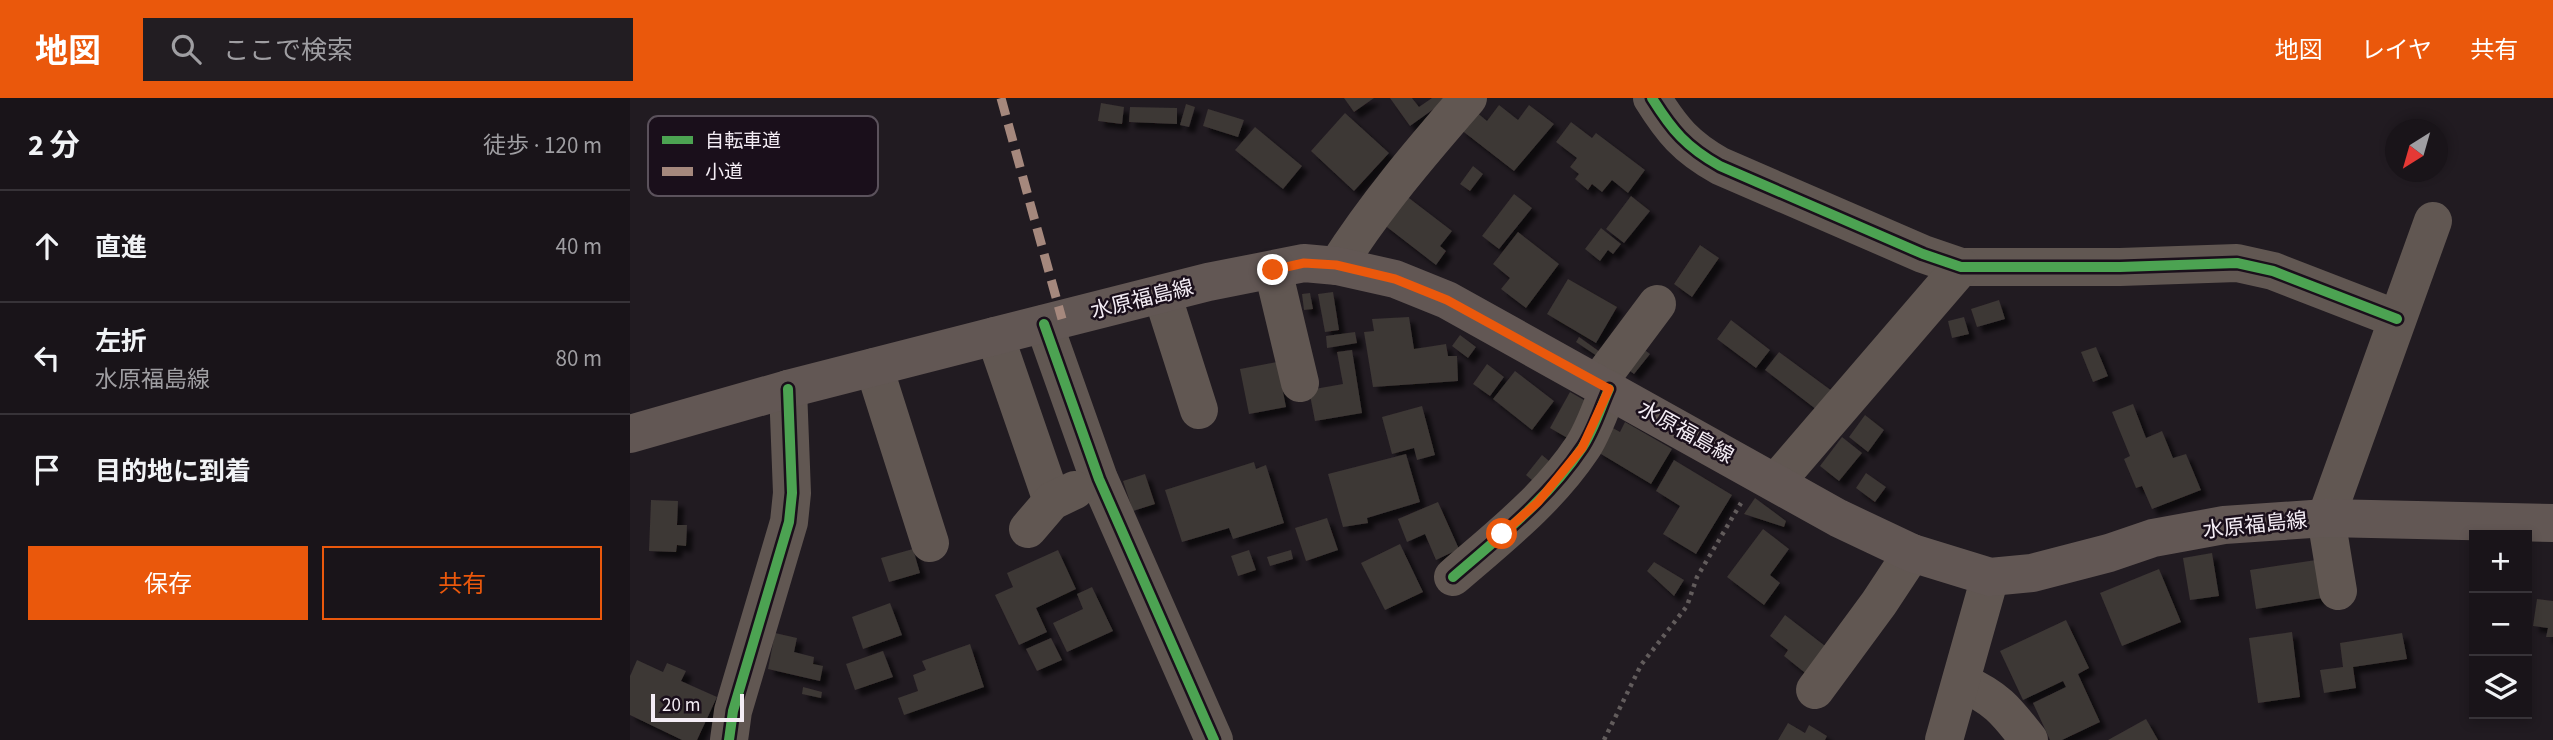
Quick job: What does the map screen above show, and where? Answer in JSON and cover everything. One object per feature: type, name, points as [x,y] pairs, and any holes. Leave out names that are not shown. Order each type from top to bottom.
[{"type":"main road","name":"水原福島線","points":[[630,434],[788,389],[995,336],[1162,294],[1304,263],[1336,265],[1395,279],[1447,300],[1838,518],[1912,553],[1990,577],[2032,573],[2165,536],[2224,525],[2326,518],[2553,523]]},
{"type":"street","points":[[1336,265],[1377,207],[1468,98]]},
{"type":"street","points":[[1652,98],[1669,125],[1695,152],[1720,166],[1923,254],[1961,267],[2067,268],[2237,263],[2273,271],[2397,319]]},
{"type":"street","points":[[2338,591],[2326,518],[2433,221]]},
{"type":"street","points":[[1768,477],[1961,267]]},
{"type":"street","points":[[1273,270],[1300,383]]},
{"type":"street","points":[[1162,294],[1199,410]]},
{"type":"street","points":[[1453,577],[1538,502],[1565,469],[1586,440],[1603,386],[1657,304]]},
{"type":"street","points":[[1044,324],[1099,479],[1214,740]]},
{"type":"street","points":[[995,336],[1040,515],[1099,479]]},
{"type":"street","points":[[874,367],[930,544]]},
{"type":"street","points":[[729,740],[733,711],[789,522],[792,493],[788,389]]},
{"type":"street","points":[[1815,690],[1912,553]]},
{"type":"street","points":[[1944,740],[1990,577]]},
{"type":"street","points":[[1961,682],[1989,695],[2010,715],[2029,740]]},
{"type":"path","points":[[1604,740],[1641,665],[1687,606],[1697,577],[1768,477]]},
{"type":"building","points":[[1344,98],[1374,98],[1354,112]]},
{"type":"building","points":[[1390,98],[1412,98],[1419,107],[1432,98],[1449,98],[1410,126]]},
{"type":"building","points":[[1101,103],[1124,107],[1122,124],[1098,121]]},
{"type":"building","points":[[1186,104],[1195,107],[1189,127],[1180,125]]},
{"type":"building","points":[[1499,105],[1518,120],[1529,105],[1554,124],[1514,171],[1460,129],[1475,111],[1487,121]]},
{"type":"building","points":[[1130,107],[1177,108],[1177,124],[1129,122]]},
{"type":"building","points":[[1208,109],[1244,120],[1238,137],[1203,126]]},
{"type":"building","points":[[1345,113],[1389,153],[1354,191],[1311,151]]},
{"type":"building","points":[[1571,122],[1592,138],[1596,133],[1645,170],[1628,193],[1612,180],[1602,192],[1592,184],[1588,190],[1575,179],[1579,174],[1570,167],[1577,158],[1556,142]]},
{"type":"building","points":[[1255,127],[1302,166],[1283,189],[1235,150]]},
{"type":"building","points":[[1473,166],[1483,174],[1470,191],[1460,184]]},
{"type":"building","points":[[1514,194],[1532,208],[1499,249],[1482,236]]},
{"type":"building","points":[[1405,195],[1452,231],[1440,246],[1446,251],[1436,265],[1383,224]]},
{"type":"building","points":[[1631,196],[1650,211],[1624,243],[1606,229]]},
{"type":"building","points":[[1601,228],[1621,244],[1613,254],[1608,250],[1600,261],[1585,249]]},
{"type":"building","points":[[1518,232],[1559,264],[1526,308],[1501,289],[1510,278],[1493,264]]},
{"type":"building","points":[[1700,245],[1719,258],[1692,297],[1674,284]]},
{"type":"building","points":[[1568,279],[1617,307],[1596,343],[1547,314]]},
{"type":"building","points":[[1333,292],[1339,330],[1325,332],[1318,294]]},
{"type":"building","points":[[1310,293],[1313,309],[1304,310],[1302,294]]},
{"type":"building","points":[[1999,300],[2005,319],[1977,327],[1971,309]]},
{"type":"building","points":[[1409,317],[1414,349],[1446,344],[1448,356],[1457,356],[1458,381],[1373,387],[1364,332],[1374,331],[1372,319]]},
{"type":"building","points":[[1964,317],[1969,334],[1952,338],[1948,321]]},
{"type":"building","points":[[1731,320],[1770,350],[1756,368],[1717,339]]},
{"type":"building","points":[[1355,332],[1357,343],[1327,348],[1326,336]]},
{"type":"building","points":[[1460,335],[1476,347],[1468,358],[1452,346]]},
{"type":"building","points":[[1579,337],[1600,352],[1597,356],[1576,342]]},
{"type":"building","points":[[1638,345],[1650,354],[1634,374],[1622,365]]},
{"type":"building","points":[[2096,347],[2108,376],[2093,382],[2081,352]]},
{"type":"building","points":[[1352,350],[1362,413],[1315,421],[1309,390],[1343,384],[1337,352]]},
{"type":"building","points":[[1779,352],[1832,391],[1817,410],[1765,370]]},
{"type":"building","points":[[1277,362],[1286,407],[1249,414],[1240,369]]},
{"type":"building","points":[[1487,364],[1504,377],[1490,396],[1473,384]]},
{"type":"building","points":[[1515,371],[1554,401],[1532,430],[1493,399]]},
{"type":"building","points":[[1570,392],[1591,404],[1571,440],[1550,428]]},
{"type":"building","points":[[2133,404],[2146,438],[2162,431],[2173,458],[2186,454],[2201,490],[2152,509],[2142,486],[2136,488],[2124,459],[2130,456],[2112,412]]},
{"type":"building","points":[[1422,406],[1435,455],[1417,460],[1414,448],[1392,454],[1382,417]]},
{"type":"building","points":[[1865,415],[1884,430],[1868,452],[1849,437]]},
{"type":"building","points":[[1625,422],[1672,449],[1651,484],[1596,451],[1611,427],[1620,432]]},
{"type":"building","points":[[1842,437],[1862,453],[1839,481],[1820,466]]},
{"type":"building","points":[[1406,454],[1420,502],[1367,518],[1368,523],[1343,527],[1328,474]]},
{"type":"building","points":[[1542,455],[1555,466],[1539,486],[1526,475]]},
{"type":"building","points":[[1674,460],[1732,495],[1696,554],[1663,534],[1680,506],[1656,491]]},
{"type":"building","points":[[1254,462],[1256,469],[1266,465],[1284,523],[1233,539],[1229,528],[1182,542],[1165,490]]},
{"type":"building","points":[[1866,473],[1886,487],[1875,502],[1856,488]]},
{"type":"building","points":[[1145,474],[1155,504],[1133,511],[1123,481]]},
{"type":"building","points":[[1755,498],[1786,521],[1784,527],[1744,514]]},
{"type":"building","points":[[651,500],[678,501],[677,525],[687,525],[686,546],[677,545],[676,552],[649,551]]},
{"type":"building","points":[[1438,502],[1459,549],[1436,560],[1425,534],[1407,542],[1398,519]]},
{"type":"building","points":[[1327,518],[1338,550],[1306,561],[1295,528]]},
{"type":"building","points":[[1763,529],[1789,549],[1770,575],[1780,583],[1764,605],[1727,577]]},
{"type":"building","points":[[1400,544],[1423,592],[1385,610],[1361,563]]},
{"type":"building","points":[[913,549],[920,573],[889,582],[881,558]]},
{"type":"building","points":[[1058,550],[1076,589],[1036,608],[1047,632],[1019,645],[995,595],[1013,587],[1007,573]]},
{"type":"building","points":[[1249,550],[1256,570],[1238,576],[1231,556]]},
{"type":"building","points":[[1291,550],[1293,559],[1270,566],[1267,557]]},
{"type":"building","points":[[2212,553],[2219,596],[2190,600],[2183,558]]},
{"type":"building","points":[[2316,560],[2322,598],[2256,609],[2250,570]]},
{"type":"building","points":[[1654,562],[1684,580],[1674,596],[1647,571]]},
{"type":"building","points":[[2159,569],[2181,622],[2122,646],[2100,593]]},
{"type":"building","points":[[1092,587],[1113,631],[1067,652],[1053,623],[1083,609],[1077,594]]},
{"type":"building","points":[[2537,599],[2553,601],[2553,637],[2546,637],[2548,628],[2533,626]]},
{"type":"building","points":[[890,603],[902,635],[863,649],[852,617]]},
{"type":"building","points":[[1785,615],[1829,649],[1809,676],[1784,656],[1788,650],[1770,636]]},
{"type":"building","points":[[2066,620],[2089,668],[2078,674],[2100,722],[2062,740],[2050,740],[2033,703],[2066,687],[2063,681],[2023,700],[2000,651]]},
{"type":"building","points":[[2292,632],[2300,697],[2258,703],[2249,638]]},
{"type":"building","points":[[775,633],[797,638],[794,652],[814,657],[813,664],[823,666],[820,681],[768,669]]},
{"type":"building","points":[[2402,633],[2407,659],[2353,667],[2356,688],[2324,693],[2320,670],[2343,667],[2340,643]]},
{"type":"building","points":[[1051,638],[1062,660],[1037,671],[1026,649]]},
{"type":"building","points":[[970,644],[984,687],[904,715],[898,698],[918,691],[913,675],[926,670],[922,661]]},
{"type":"building","points":[[883,651],[893,677],[855,690],[846,664]]},
{"type":"building","points":[[637,660],[663,672],[667,663],[686,671],[681,681],[717,697],[697,740],[682,740],[630,715],[630,676]]},
{"type":"building","points":[[803,687],[822,692],[821,698],[802,694]]},
{"type":"building","points":[[2146,719],[2158,740],[2108,740]]},
{"type":"building","points":[[1788,723],[1805,733],[1809,725],[1827,736],[1825,740],[1778,740]]},
{"type":"marked path","points":[[1001,98],[1062,319]]},
{"type":"cycle path","points":[[1652,98],[1681,137],[1720,166],[1923,254],[1961,267],[2120,267],[2237,263],[2273,271],[2397,319]]},
{"type":"cycle path","points":[[1044,324],[1099,479],[1214,740]]},
{"type":"cycle path","points":[[729,740],[733,711],[789,522],[792,493],[788,389]]},
{"type":"cycle path","points":[[1453,577],[1522,517],[1569,467],[1590,434],[1609,389]]},
{"type":"route","points":[[1273,270],[1304,263],[1336,265],[1395,279],[1447,300],[1609,389],[1582,448],[1538,502],[1502,534]]}]
